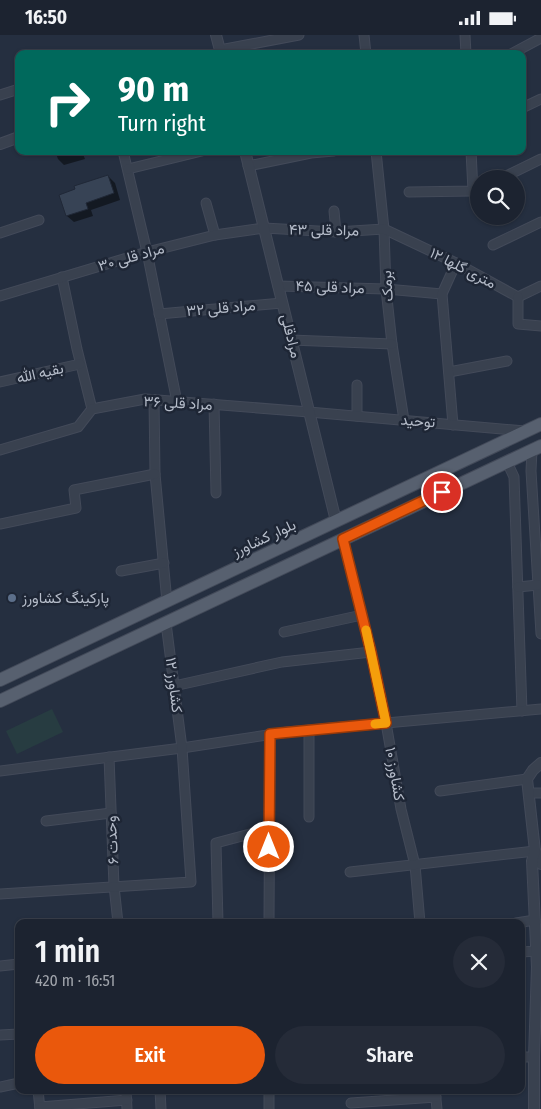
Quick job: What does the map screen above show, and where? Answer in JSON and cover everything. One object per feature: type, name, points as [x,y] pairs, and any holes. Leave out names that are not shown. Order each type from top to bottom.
[{"type":"main road","name":"بلوار کشاورز","points":[[0,680],[541,424]]},
{"type":"main road","points":[[0,701],[536,448]]},
{"type":"main road","points":[[249,563],[257,579]]},
{"type":"street","points":[[216,35],[220,50]]},
{"type":"street","points":[[229,50],[299,35]]},
{"type":"street","points":[[364,35],[366,50]]},
{"type":"street","points":[[465,35],[466,50]]},
{"type":"street","points":[[518,50],[541,38]]},
{"type":"street","points":[[0,95],[15,90]]},
{"type":"street","points":[[526,106],[541,99]]},
{"type":"street","points":[[0,144],[15,138]]},
{"type":"street","points":[[125,155],[177,402]]},
{"type":"street","points":[[128,169],[186,155]]},
{"type":"street","name":"مرادقلی","points":[[246,155],[336,521]]},
{"type":"street","points":[[248,165],[300,155]]},
{"type":"street","name":"برمک","points":[[376,155],[384,229],[386,289],[392,344],[404,420]]},
{"type":"street","points":[[472,155],[473,170]]},
{"type":"street","points":[[518,170],[541,159]]},
{"type":"street","points":[[409,192],[470,190]]},
{"type":"street","points":[[206,203],[215,235]]},
{"type":"street","points":[[334,211],[336,233]]},
{"type":"street","points":[[0,233],[39,220]]},
{"type":"street","points":[[493,245],[541,222]]},
{"type":"street","name":"مراد قلی ۴۳","points":[[264,228],[336,233],[384,229]]},
{"type":"street","name":"مراد قلی ۳۰","points":[[0,296],[146,252],[215,235],[264,228]]},
{"type":"street","name":"۱۲ متری گلها","points":[[384,229],[456,263],[518,297]]},
{"type":"street","points":[[453,425],[442,294],[456,263]]},
{"type":"street","points":[[0,450],[78,427],[92,409],[80,363],[62,277]]},
{"type":"street","name":"مراد قلی ۴۵","points":[[278,286],[386,289],[442,294]]},
{"type":"street","points":[[541,286],[518,297],[518,324],[541,326]]},
{"type":"street","name":"مراد قلی ۳۲","points":[[159,314],[282,303]]},
{"type":"street","points":[[292,340],[392,344]]},
{"type":"street","points":[[449,372],[507,361]]},
{"type":"street","name":"بقیه الله","points":[[0,382],[80,363]]},
{"type":"street","points":[[356,385],[357,416]]},
{"type":"street","name":"مراد قلی ۳۶","points":[[92,409],[145,399],[309,412]]},
{"type":"street","points":[[154,400],[155,474],[167,601]]},
{"type":"street","points":[[214,405],[216,493]]},
{"type":"street","name":"توحید","points":[[309,412],[526,431]]},
{"type":"street","points":[[536,448],[531,479],[541,634]]},
{"type":"street","points":[[507,462],[514,477],[522,711]]},
{"type":"street","points":[[0,524],[76,508],[74,490],[155,474]]},
{"type":"street","points":[[514,483],[531,479]]},
{"type":"street","name":"کشاورز ۱۰","points":[[343,539],[371,652],[386,723],[401,809],[414,865],[420,919]]},
{"type":"street","points":[[121,571],[164,563]]},
{"type":"street","points":[[518,587],[538,585]]},
{"type":"street","points":[[284,632],[362,615]]},
{"type":"street","name":"کشاورز ۱۲","points":[[114,886],[191,882],[182,748],[166,623]]},
{"type":"street","points":[[174,686],[282,662],[371,652]]},
{"type":"street","points":[[0,771],[182,748],[270,734],[541,709]]},
{"type":"street","points":[[309,730],[309,817]]},
{"type":"street","points":[[269,919],[270,734]]},
{"type":"street","name":"وحدت ۶","points":[[109,757],[114,886],[118,919]]},
{"type":"street","points":[[541,763],[527,779],[536,845],[541,864]]},
{"type":"street","points":[[440,791],[527,779]]},
{"type":"street","points":[[529,793],[541,793]]},
{"type":"street","points":[[46,821],[111,813]]},
{"type":"street","points":[[218,919],[216,843],[269,829]]},
{"type":"street","points":[[350,872],[414,865],[536,845]]},
{"type":"street","points":[[534,1109],[537,951],[535,920],[537,899],[532,861],[536,845]]},
{"type":"street","points":[[0,894],[114,886]]},
{"type":"street","points":[[525,922],[535,920]]},
{"type":"street","points":[[525,952],[537,951]]},
{"type":"street","points":[[0,966],[15,964]]},
{"type":"street","points":[[0,1035],[15,1034]]},
{"type":"street","points":[[525,1057],[534,1057]]},
{"type":"street","points":[[0,1087],[15,1084]]},
{"type":"street","points":[[38,1094],[40,1108],[127,1105]]},
{"type":"street","points":[[160,1094],[161,1109]]},
{"type":"street","points":[[269,1094],[269,1109]]},
{"type":"street","points":[[351,1103],[435,1094],[437,1109]]},
{"type":"green space","points":[[52,709],[63,732],[17,754],[6,731]]},
{"type":"building","points":[[108,175],[114,193],[86,203],[88,209],[66,216],[59,195],[75,189],[74,186]]},
{"type":"slow traffic","points":[[366,630],[386,723],[375,724]]},
{"type":"place","name":"پارکینگ کشاورز","points":[[12,598]]},
{"type":"route","points":[[269,847],[270,734],[386,723],[371,652],[343,539],[442,492]]}]
